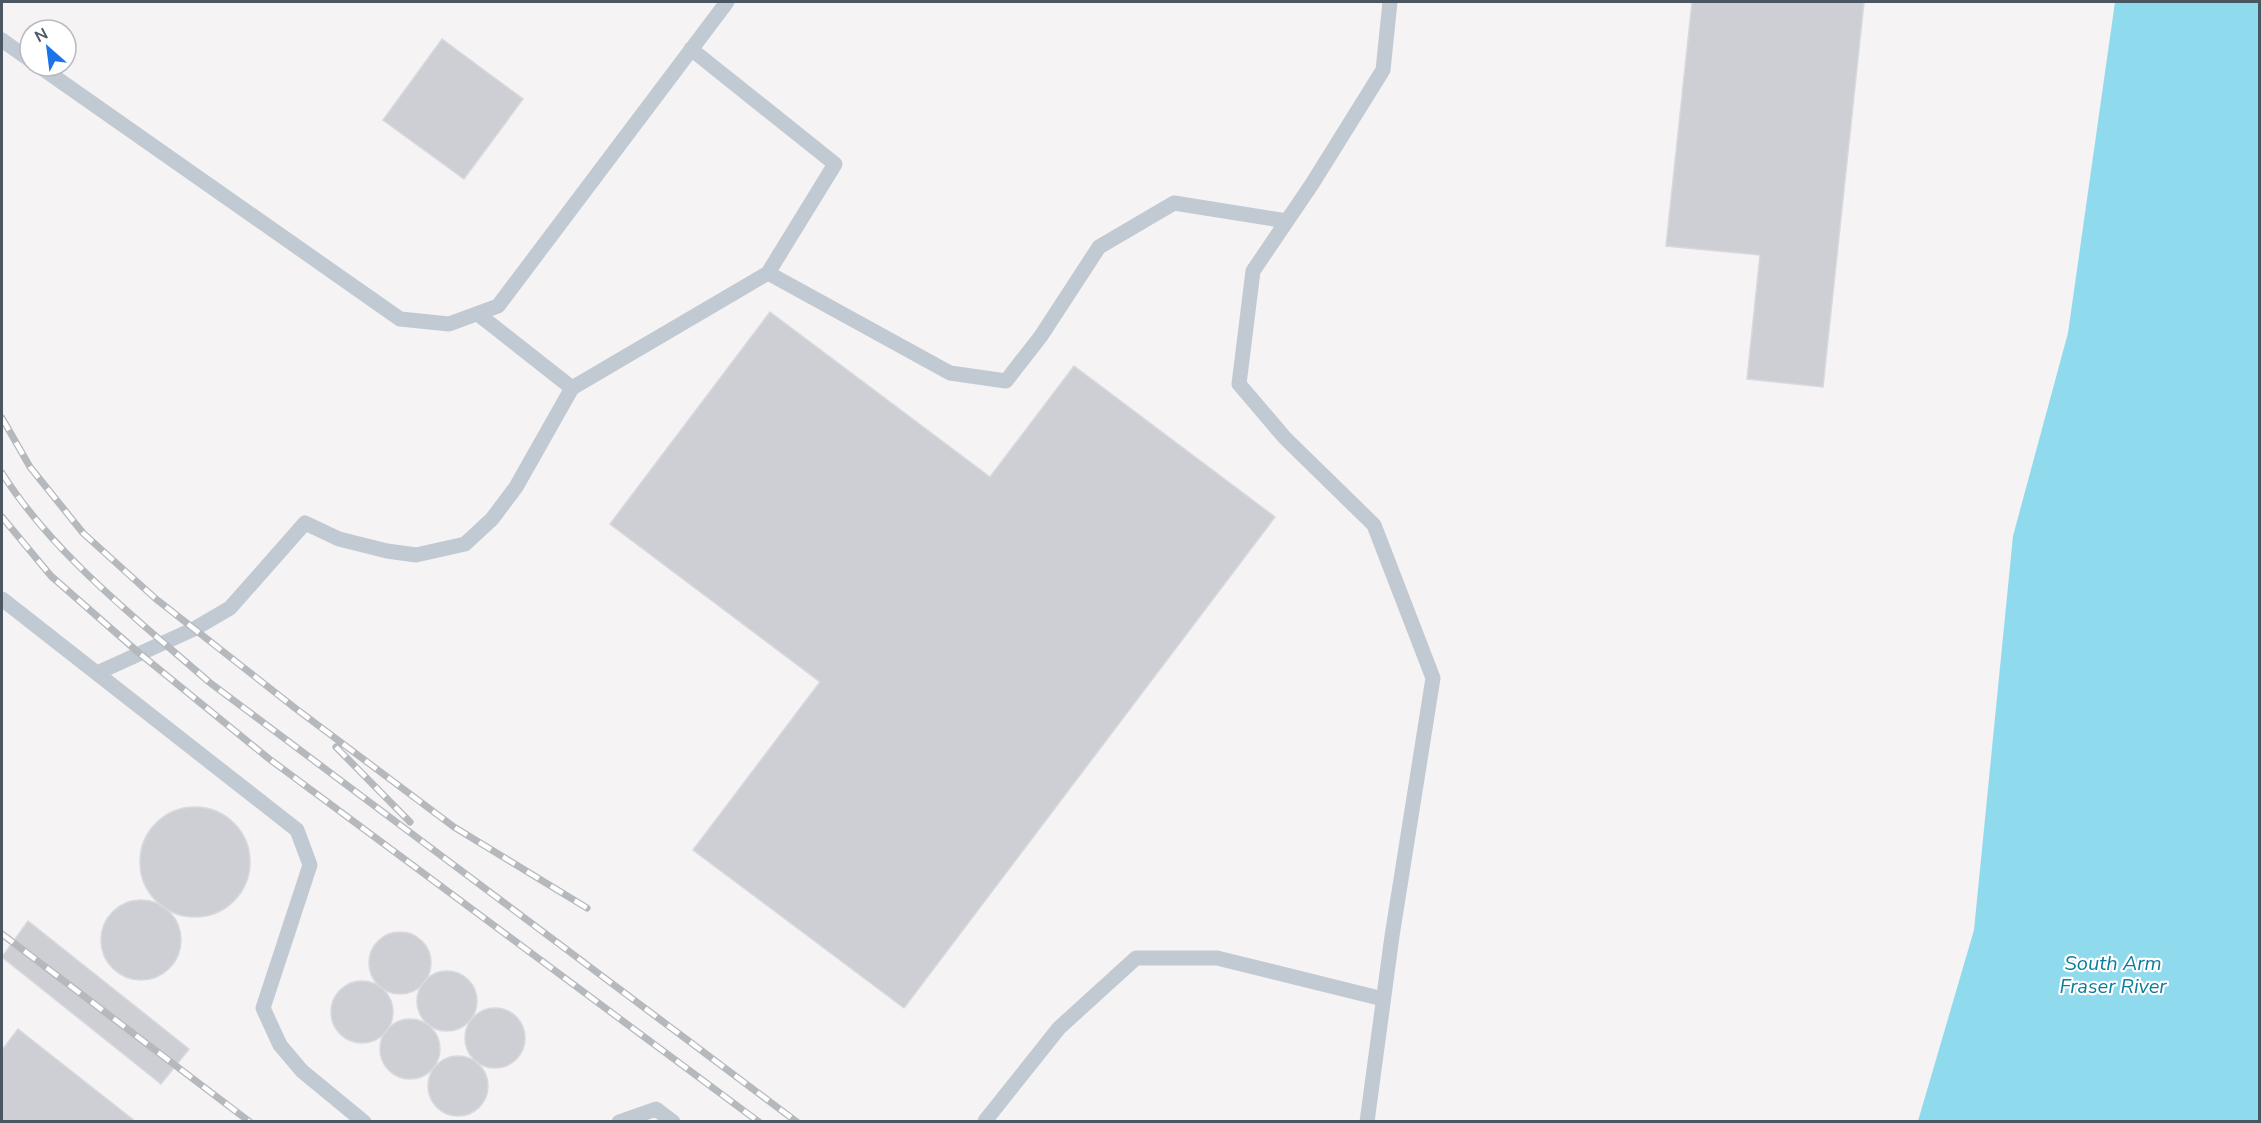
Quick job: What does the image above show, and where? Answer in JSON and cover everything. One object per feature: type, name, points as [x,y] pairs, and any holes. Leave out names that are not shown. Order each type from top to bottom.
[{"type":"lane","points":[[56,78],[400,319],[449,324],[498,306],[727,2]]},
{"type":"lane","points":[[1366,1122],[1433,678],[1374,525],[1285,438],[1239,384],[1253,271],[1383,70],[1390,2]]},
{"type":"lane","points":[[2,40],[18,51]]},
{"type":"lane","points":[[96,673],[194,629],[230,608],[305,523],[339,538],[416,555],[465,544],[492,519],[516,487],[573,388],[768,273],[835,164],[691,49]]},
{"type":"lane","points":[[768,273],[950,373],[1006,381],[1041,336],[1099,247],[1174,203],[1287,221]]},
{"type":"lane","points":[[478,314],[573,388]]},
{"type":"lane","points":[[2,599],[297,830],[310,865],[263,1008],[280,1045],[302,1071],[364,1122]]},
{"type":"lane","points":[[985,1121],[1059,1028],[1136,958],[1217,958],[1383,999]]},
{"type":"lane","points":[[619,1122],[656,1109],[673,1122]]},
{"type":"water","name":"South Arm Fraser River","points":[[2115,2],[2259,2],[2259,1121],[1918,1121],[1974,930],[2013,536],[2068,333]]},
{"type":"building","points":[[1692,2],[1864,2],[1823,387],[1747,379],[1760,255],[1666,246]]},
{"type":"building","points":[[442,39],[523,99],[464,179],[383,120]]},
{"type":"building","points":[[770,312],[990,477],[1074,366],[1275,517],[904,1008],[693,850],[820,682],[610,524]]},
{"type":"building","points":[[195,807],[216,811],[234,823],[246,841],[250,862],[246,883],[234,901],[216,913],[195,917],[174,913],[156,901],[144,883],[140,862],[144,841],[156,823],[174,811]]},
{"type":"building","points":[[141,900],[156,903],[169,912],[178,925],[181,940],[178,955],[169,968],[156,977],[141,980],[126,977],[113,968],[104,955],[101,940],[104,925],[113,912],[126,903]]},
{"type":"building","points":[[28,921],[189,1049],[161,1084],[2,957]]},
{"type":"building","points":[[400,932],[422,941],[431,963],[422,985],[400,994],[378,985],[369,963],[378,941]]},
{"type":"building","points":[[441,971],[453,971],[469,979],[475,989],[477,1001],[475,1013],[469,1023],[453,1031],[441,1031],[425,1023],[417,1007],[417,995],[425,979]]},
{"type":"building","points":[[362,981],[384,990],[393,1012],[384,1034],[362,1043],[340,1034],[331,1012],[340,990]]},
{"type":"building","points":[[489,1008],[501,1008],[512,1013],[520,1021],[525,1038],[523,1050],[512,1063],[501,1068],[489,1068],[478,1063],[470,1055],[465,1044],[465,1032],[470,1021],[478,1013]]},
{"type":"building","points":[[404,1019],[416,1019],[432,1027],[438,1037],[440,1049],[438,1061],[432,1071],[416,1079],[404,1079],[388,1071],[380,1055],[380,1043],[388,1027]]},
{"type":"building","points":[[18,1029],[136,1122],[2,1122],[2,1050]]},
{"type":"building","points":[[452,1056],[464,1056],[475,1061],[483,1069],[488,1086],[486,1098],[475,1111],[464,1116],[452,1116],[441,1111],[433,1103],[428,1092],[428,1080],[433,1069],[441,1061]]},
{"type":"railway","points":[[2,418],[30,467],[83,533],[156,599],[295,708],[454,827],[587,908]]},
{"type":"railway","points":[[2,473],[23,503],[71,558],[125,610],[209,682],[797,1122]]},
{"type":"railway","points":[[2,517],[51,576],[139,653],[268,758],[759,1122]]},
{"type":"railway","points":[[336,747],[410,822]]},
{"type":"railway","points":[[2,934],[250,1122]]}]
